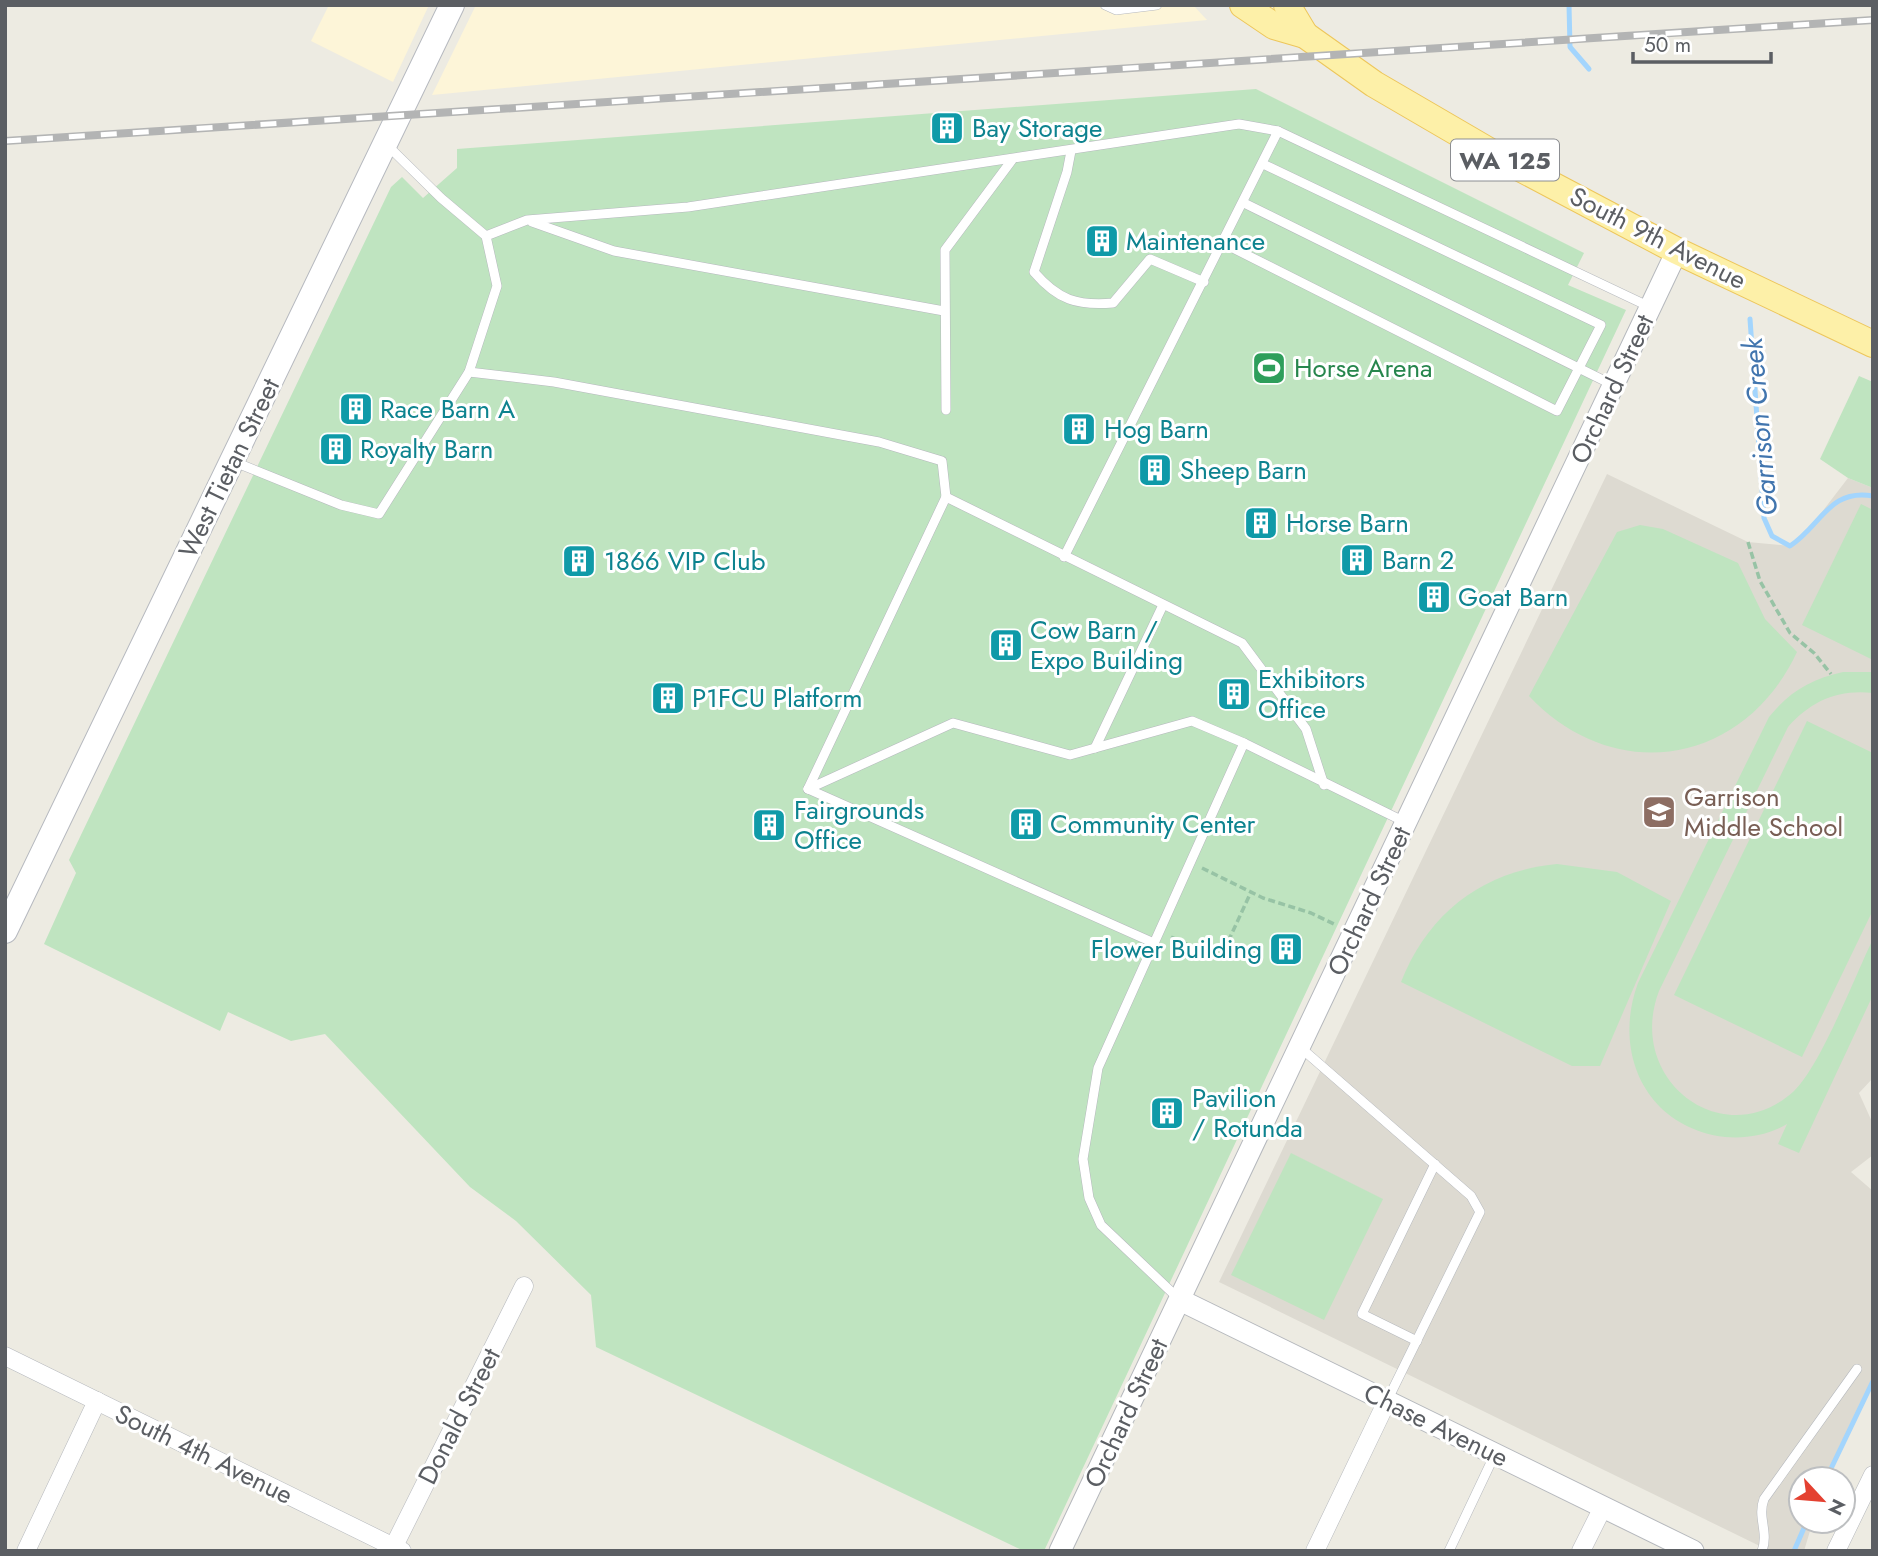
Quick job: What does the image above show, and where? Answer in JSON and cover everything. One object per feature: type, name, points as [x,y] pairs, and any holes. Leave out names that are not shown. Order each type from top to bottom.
[{"type":"main road","name":"West Tietan Street","points":[[5,931],[452,5]]},
{"type":"main road","name":"South 9th Avenue","points":[[1242,5],[1274,26],[1305,35],[1374,84],[1438,123],[1677,251],[1873,344]]},
{"type":"main road","name":"South 9th Avenue","points":[[1287,5],[1305,35]]},
{"type":"street","name":"Orchard Street","points":[[1060,1551],[1677,251]]},
{"type":"street","name":"Donald Street","points":[[398,1549],[524,1286]]},
{"type":"street","name":"Chase Avenue","points":[[1180,1300],[1693,1551]]},
{"type":"street","name":"South 4th Avenue","points":[[5,1356],[398,1549]]},
{"type":"street","points":[[26,1551],[97,1401]]},
{"type":"street","points":[[1315,1551],[1387,1401]]},
{"type":"street","points":[[1836,1551],[1873,1475]]},
{"type":"street","points":[[1581,1551],[1603,1507]]},
{"type":"lane","points":[[1105,5],[1116,10],[1157,5]]},
{"type":"lane","points":[[486,236],[527,220],[688,206],[1012,160],[1239,124],[1278,131],[1650,307]]},
{"type":"lane","points":[[1064,557],[1278,131]]},
{"type":"lane","points":[[232,461],[341,505],[379,514],[469,372],[497,286],[486,236],[441,198],[386,143]]},
{"type":"lane","points":[[1071,151],[1068,172],[1034,272],[1046,286],[1082,306],[1113,303],[1150,259],[1204,282]]},
{"type":"lane","points":[[946,410],[945,250],[1012,160]]},
{"type":"lane","points":[[1223,243],[1557,411],[1601,325],[1263,164]]},
{"type":"lane","points":[[1244,203],[1613,385]]},
{"type":"lane","points":[[527,220],[614,251],[944,311]]},
{"type":"lane","points":[[469,372],[554,382],[879,442],[942,461],[946,497],[808,789]]},
{"type":"lane","points":[[946,497],[1242,643],[1306,729],[1324,785]]},
{"type":"lane","points":[[1096,748],[1163,605]]},
{"type":"lane","points":[[808,789],[953,723],[1070,755],[1192,721],[1244,743],[1324,785],[1406,822]]},
{"type":"lane","points":[[1180,1300],[1101,1225],[1089,1198],[1083,1159],[1098,1068],[1244,743]]},
{"type":"lane","points":[[808,789],[1154,943]]},
{"type":"lane","points":[[1299,1047],[1471,1196],[1480,1212],[1387,1401]]},
{"type":"lane","points":[[1417,1341],[1362,1314],[1435,1164]]},
{"type":"lane","points":[[1762,1551],[1766,1538],[1759,1511],[1764,1499],[1857,1369]]},
{"type":"lane","points":[[1449,1551],[1495,1454]]},
{"type":"path","points":[[1748,542],[1760,581],[1790,633],[1814,653],[1831,674]]},
{"type":"path","points":[[1190,862],[1251,892],[1311,913],[1353,934]]},
{"type":"path","points":[[1159,932],[1220,959],[1251,892]]},
{"type":"shaded area","points":[[329,5],[429,5],[393,82],[311,41]]},
{"type":"shaded area","points":[[476,5],[1193,5],[1207,20],[432,95]]},
{"type":"shaded area","name":"Garrison Middle School","points":[[1607,474],[1748,542],[1790,546],[1802,538],[1848,478],[1873,488],[1873,1078],[1859,1093],[1873,1124],[1873,1155],[1851,1172],[1873,1191],[1873,1382],[1834,1465],[1787,1465],[1787,1535],[1809,1535],[1804,1551],[1770,1551],[1219,1282]]},
{"type":"green space","points":[[1256,89],[1584,253],[1568,285],[1626,310],[1044,1551],[1024,1551],[596,1347],[591,1295],[516,1221],[470,1187],[325,1034],[291,1041],[228,1012],[220,1031],[44,944],[76,873],[69,860],[391,187],[402,177],[423,198],[457,168],[457,149]]},
{"type":"green space","points":[[1859,376],[1873,382],[1873,488],[1848,478],[1820,459]]},
{"type":"green space","points":[[1861,504],[1873,510],[1873,660],[1802,625]]},
{"type":"green space","points":[[1640,525],[1663,529],[1738,563],[1765,619],[1797,652],[1774,690],[1745,719],[1712,740],[1675,750],[1638,752],[1600,743],[1563,725],[1529,696],[1617,532]]},
{"type":"green space","points":[[1843,672],[1873,672],[1873,693],[1848,693],[1826,699],[1806,710],[1788,727],[1659,991],[1652,1023],[1656,1053],[1668,1079],[1688,1098],[1712,1111],[1739,1115],[1767,1109],[1794,1091],[1804,1079],[1837,1019],[1873,939],[1873,995],[1799,1153],[1778,1144],[1787,1124],[1749,1137],[1725,1137],[1698,1130],[1674,1119],[1656,1102],[1642,1082],[1633,1060],[1631,1009],[1638,983],[1769,717],[1784,700],[1802,688],[1821,678]]},
{"type":"green space","points":[[1807,721],[1873,753],[1873,910],[1802,1057],[1674,995]]},
{"type":"green space","points":[[1557,864],[1617,872],[1671,901],[1600,1066],[1572,1066],[1401,982],[1426,935],[1461,900],[1482,886],[1505,876],[1530,868]]},
{"type":"green space","points":[[1291,1153],[1383,1199],[1324,1320],[1231,1275]]},
{"type":"waterway","name":"Garrison Creek","points":[[1569,5],[1570,47],[1589,69]]},
{"type":"waterway","name":"Garrison Creek","points":[[1750,319],[1764,518],[1772,536],[1790,546],[1836,503],[1858,495],[1873,496]]},
{"type":"waterway","name":"Garrison Creek","points":[[1833,1465],[1873,1381]]},
{"type":"waterway","name":"Garrison Creek","points":[[1794,1551],[1801,1535]]},
{"type":"railway","points":[[5,141],[1873,20]]},
{"type":"place","name":"Bay Storage","points":[[947,128]]},
{"type":"place","name":"Maintenance","points":[[1102,241]]},
{"type":"place","name":"Horse Arena","points":[[1269,368]]},
{"type":"place","name":"Race Barn A","points":[[356,409]]},
{"type":"place","name":"Hog Barn","points":[[1079,429]]},
{"type":"place","name":"Royalty Barn","points":[[336,449]]},
{"type":"place","name":"Sheep Barn","points":[[1155,470]]},
{"type":"place","name":"Horse Barn","points":[[1261,523]]},
{"type":"place","name":"Barn 2","points":[[1357,560]]},
{"type":"place","name":"1866 VIP Club","points":[[579,561]]},
{"type":"place","name":"Goat Barn","points":[[1434,597]]},
{"type":"place","name":"Cow Barn / Expo Building","points":[[1006,645]]},
{"type":"place","name":"Exhibitors Office","points":[[1234,694]]},
{"type":"place","name":"P1FCU Platform","points":[[668,698]]},
{"type":"place","name":"Garrison Middle School","points":[[1659,812]]},
{"type":"place","name":"Community Center","points":[[1026,824]]},
{"type":"place","name":"Fairgrounds Office","points":[[769,825]]},
{"type":"place","name":"Flower Building","points":[[1286,949]]},
{"type":"place","name":"Pavilion / Rotunda","points":[[1167,1113]]}]
